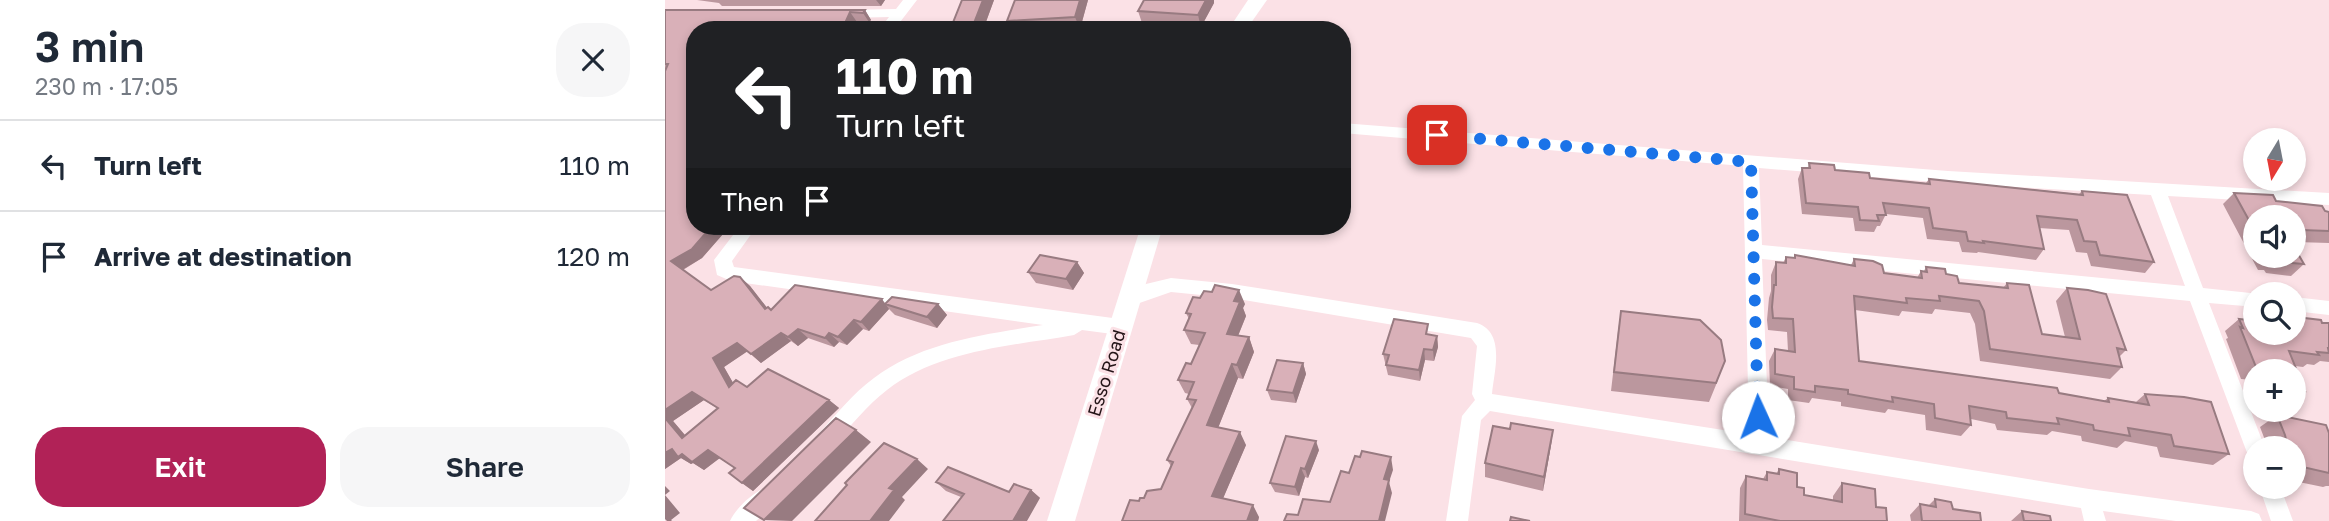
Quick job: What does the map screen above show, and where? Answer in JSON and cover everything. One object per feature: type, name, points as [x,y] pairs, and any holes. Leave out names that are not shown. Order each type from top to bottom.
[{"type":"street","points":[[892,21],[910,0]]},
{"type":"street","points":[[1242,21],[1258,0]]},
{"type":"street","points":[[825,14],[898,13]]},
{"type":"street","points":[[1351,129],[1564,144],[1751,162],[2329,199]]},
{"type":"street","points":[[1751,162],[1759,444]]},
{"type":"street","points":[[2157,189],[2251,436]]},
{"type":"street","points":[[742,235],[723,260],[723,270],[731,274],[1120,327]]},
{"type":"street","name":"Esso Road","points":[[1061,521],[1149,235]]},
{"type":"street","points":[[1753,251],[2243,299]]},
{"type":"street","points":[[1128,300],[1152,289],[1171,285],[1232,291],[1477,331],[1487,344],[1482,394],[1486,402]]},
{"type":"street","points":[[2306,305],[2329,308]]},
{"type":"street","points":[[814,451],[880,384],[912,366],[951,352],[1091,323]]},
{"type":"street","points":[[1457,521],[1472,416],[1486,402],[2089,499],[2251,521]]},
{"type":"street","points":[[741,521],[777,487]]},
{"type":"street","points":[[2089,499],[2095,521]]},
{"type":"street","points":[[2274,499],[2282,521]]},
{"type":"building","points":[[962,0],[983,0],[975,21],[954,21]]},
{"type":"building","points":[[1015,0],[1080,0],[1075,17],[1007,21]]},
{"type":"building","points":[[1144,0],[1206,0],[1198,15],[1138,11]]},
{"type":"building","points":[[665,10],[865,10],[863,13],[850,12],[846,21],[686,21],[686,235],[704,235],[692,249],[671,261],[711,290],[734,276],[740,277],[765,309],[768,307],[771,310],[795,285],[882,299],[861,322],[854,320],[838,337],[829,333],[825,338],[798,329],[788,337],[781,333],[751,354],[737,343],[713,358],[729,387],[736,380],[747,387],[768,369],[829,400],[742,483],[729,473],[735,468],[708,450],[692,462],[682,454],[678,457],[672,449],[665,453],[665,418],[682,438],[718,408],[692,392],[665,410],[665,71],[668,64],[665,64]]},
{"type":"building","points":[[1809,163],[1834,165],[1835,170],[1869,173],[1870,178],[1930,184],[1929,179],[2083,195],[2082,191],[2127,195],[2154,262],[2100,255],[2096,242],[2084,241],[2077,220],[2037,216],[2044,249],[1968,241],[1966,232],[1933,228],[1929,208],[1883,203],[1886,215],[1877,215],[1879,221],[1860,220],[1858,207],[1806,203],[1802,168],[1810,168]]},
{"type":"building","points":[[2234,193],[2273,195],[2276,201],[2322,206],[2329,212],[2329,231],[2306,230],[2306,205],[2243,205],[2243,209]]},
{"type":"building","points":[[1040,255],[1077,262],[1066,279],[1028,272]]},
{"type":"building","points":[[1795,255],[1855,266],[1854,259],[1873,261],[1882,265],[1884,273],[1922,278],[1921,271],[1927,272],[1926,267],[1945,269],[1946,274],[1957,276],[1959,283],[2008,288],[2007,283],[2029,285],[2042,334],[2080,339],[2067,288],[2106,294],[2126,350],[2117,348],[2122,367],[1990,349],[1984,311],[1979,301],[1939,296],[1940,301],[1906,298],[1907,303],[1854,296],[1859,361],[2057,388],[2059,393],[2109,402],[2108,398],[2149,405],[2145,394],[2211,402],[2229,454],[2174,446],[2171,435],[2128,428],[2130,436],[2094,430],[2093,425],[2057,418],[2059,424],[2007,418],[2006,412],[1969,406],[1971,425],[1935,418],[1934,404],[1892,397],[1893,402],[1848,394],[1848,390],[1815,386],[1815,392],[1794,389],[1794,377],[1775,374],[1775,349],[1795,352],[1793,319],[1773,318],[1772,307],[1776,262],[1786,263],[1786,257],[1795,258]]},
{"type":"building","points":[[1215,285],[1239,290],[1234,301],[1240,302],[1227,334],[1249,337],[1237,365],[1232,364],[1207,425],[1240,432],[1212,496],[1253,505],[1247,521],[1122,521],[1130,500],[1139,501],[1147,491],[1161,489],[1173,462],[1167,460],[1196,400],[1187,399],[1194,382],[1178,380],[1186,363],[1191,364],[1205,333],[1184,330],[1191,314],[1186,313],[1193,297],[1200,298],[1204,291],[1212,292]]},
{"type":"building","points":[[892,297],[938,304],[927,317],[885,304]]},
{"type":"building","points":[[1621,311],[1700,320],[1721,340],[1725,361],[1716,383],[1614,372]]},
{"type":"building","points":[[2306,318],[2329,323],[2329,353],[2317,352],[2319,355],[2289,351],[2292,359],[2253,359],[2247,345],[2306,345]]},
{"type":"building","points":[[1394,319],[1428,324],[1426,334],[1437,336],[1433,350],[1424,349],[1419,370],[1386,365],[1389,355],[1383,354]]},
{"type":"building","points":[[1277,360],[1303,363],[1293,393],[1267,390]]},
{"type":"building","points":[[836,418],[856,430],[764,520],[744,508]]},
{"type":"building","points":[[2306,421],[2326,425],[2329,433],[2329,473],[2306,468],[2306,436],[2285,435],[2280,422]]},
{"type":"building","points":[[1511,423],[1553,430],[1544,477],[1485,463],[1493,426],[1510,429]]},
{"type":"building","points":[[1286,436],[1316,441],[1305,469],[1301,468],[1295,487],[1270,483]]},
{"type":"building","points":[[884,443],[917,459],[889,488],[894,490],[870,521],[815,521],[847,485],[845,483]]},
{"type":"building","points":[[1362,451],[1391,457],[1384,479],[1389,480],[1379,521],[1284,521],[1287,514],[1298,515],[1303,499],[1330,502],[1341,471],[1349,473],[1355,456],[1360,457]]},
{"type":"building","points":[[948,467],[1009,492],[1014,484],[1031,490],[1013,521],[943,521],[964,494],[936,482]]},
{"type":"building","points":[[1779,469],[1797,473],[1797,487],[1804,488],[1804,495],[1842,502],[1842,483],[1875,489],[1876,507],[1886,508],[1887,521],[1780,521],[1745,514],[1746,476],[1767,480],[1767,472],[1779,474]]},
{"type":"building","points":[[1935,499],[1951,502],[1953,509],[1980,513],[1981,521],[1922,521],[1920,504],[1936,507]]},
{"type":"building","points":[[2022,511],[2050,516],[2051,521],[2024,521]]},
{"type":"building","points":[[1511,517],[1530,521],[1510,521]]},
{"type":"route","points":[[1437,135],[1751,162],[1758,417]]}]
